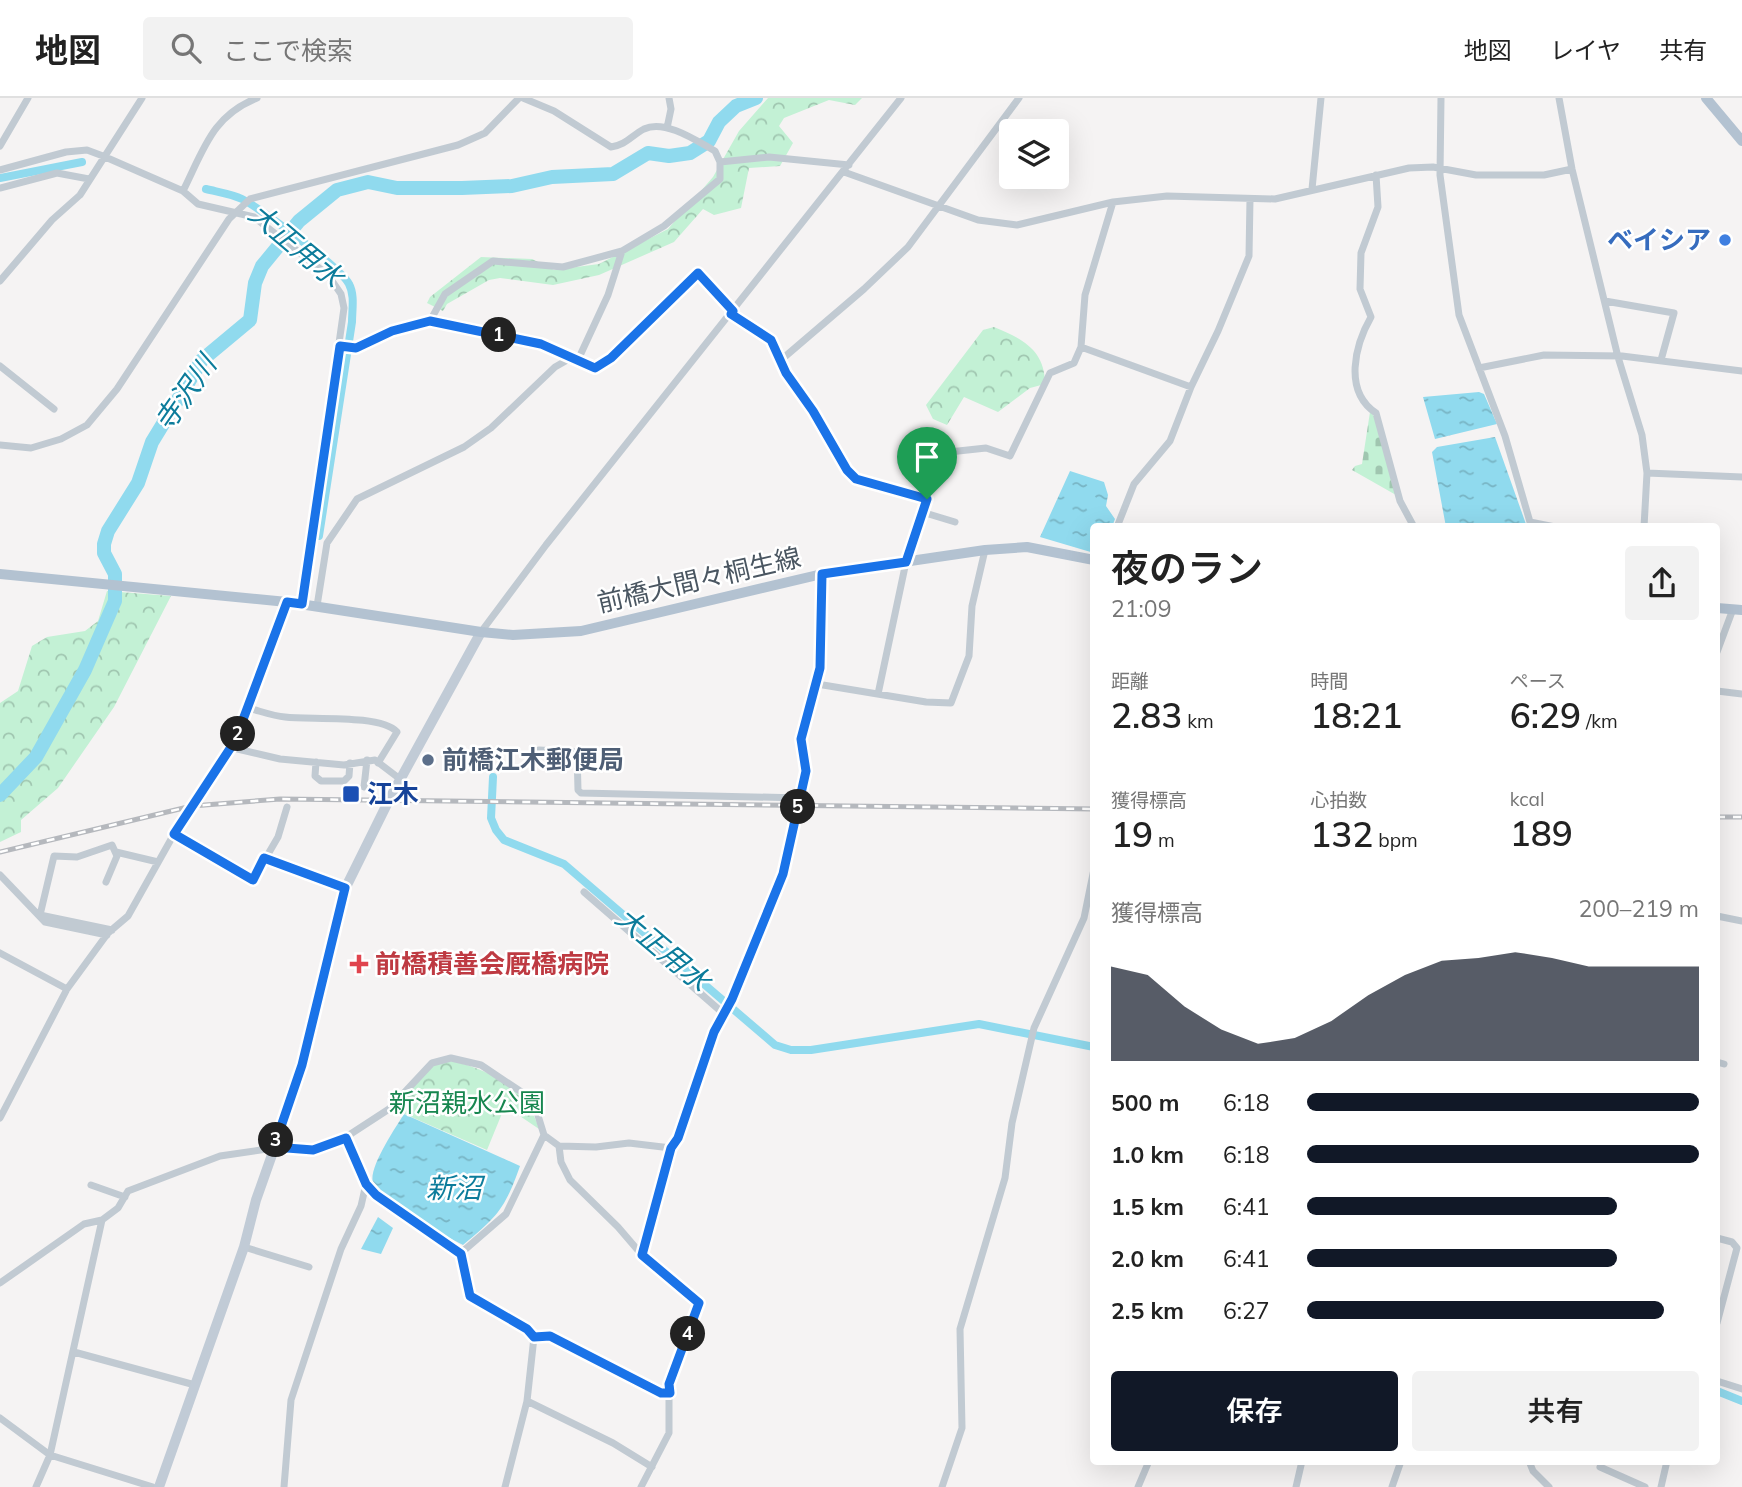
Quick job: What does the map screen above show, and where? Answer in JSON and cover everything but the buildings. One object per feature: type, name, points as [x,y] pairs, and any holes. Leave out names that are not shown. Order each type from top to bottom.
[{"type":"main road","points":[[1706,98],[1742,141]]},
{"type":"main road","name":"前橋大間々桐生線","points":[[0,574],[287,602],[481,632],[525,635],[581,631],[822,574],[985,550],[1027,547],[1090,559]]},
{"type":"main road","points":[[1720,608],[1739,607]]},
{"type":"street","points":[[0,146],[28,98]]},
{"type":"street","points":[[130,98],[134,108]]},
{"type":"street","points":[[0,281],[52,220],[80,195],[142,98]]},
{"type":"street","points":[[183,191],[215,125],[236,107],[257,98]]},
{"type":"street","points":[[0,445],[31,448],[61,439],[87,425],[117,389],[239,210],[250,199],[458,145],[485,133],[521,98],[554,111],[611,147],[622,145],[644,129],[656,126],[667,128],[715,151],[720,162],[720,179],[664,226],[622,251],[563,267],[493,261],[444,294],[430,321]]},
{"type":"street","points":[[667,128],[671,109],[669,98]]},
{"type":"street","points":[[159,1487],[244,1247],[302,1065],[345,888],[400,779],[481,632],[546,545],[901,98]]},
{"type":"street","points":[[780,360],[864,289],[908,247],[1019,98]]},
{"type":"street","points":[[1312,189],[1321,98]]},
{"type":"street","points":[[1441,98],[1440,169],[1460,315],[1505,436],[1531,522],[1536,523]]},
{"type":"street","points":[[1559,98],[1572,169],[1618,357],[1642,435],[1647,473],[1644,523]]},
{"type":"street","points":[[0,170],[66,152],[87,150],[183,191],[198,204],[239,210],[254,217],[328,275],[341,294],[344,308],[342,346],[309,605]]},
{"type":"street","points":[[720,162],[769,157],[847,169],[978,220],[1017,225],[1113,202],[1167,196],[1219,195],[1275,199],[1409,168],[1440,169],[1476,176],[1544,175],[1572,169]]},
{"type":"street","points":[[0,188],[57,173],[89,179]]},
{"type":"street","points":[[1376,175],[1378,207],[1361,253],[1360,289],[1371,317],[1359,338],[1354,365],[1358,389],[1368,407],[1376,413],[1400,501],[1412,523]]},
{"type":"street","points":[[1119,523],[1134,484],[1170,441],[1249,256],[1250,199]]},
{"type":"street","points":[[878,694],[906,562],[940,453],[986,448],[1010,456],[1050,373],[1072,365],[1081,346],[1085,295],[1113,202]]},
{"type":"street","points":[[309,605],[327,543],[357,499],[464,447],[491,428],[555,367],[573,360],[608,295],[622,251]]},
{"type":"street","points":[[342,346],[353,348],[392,331],[430,321],[541,344],[595,368],[611,358],[698,273],[732,313],[771,340],[780,360],[847,470],[856,479],[927,499]]},
{"type":"street","points":[[1605,301],[1674,313],[1661,360]]},
{"type":"street","points":[[1081,346],[1191,387]]},
{"type":"street","points":[[1479,368],[1544,355],[1661,360],[1742,372]]},
{"type":"street","points":[[0,366],[54,409]]},
{"type":"street","points":[[1647,473],[1742,477]]},
{"type":"street","points":[[922,512],[955,522]]},
{"type":"street","points":[[817,684],[926,702],[951,703],[969,656],[972,606],[985,550]]},
{"type":"street","points":[[642,1255],[671,1148],[678,1138],[714,1032],[732,1001],[779,888],[807,765],[801,739],[817,684],[822,574]]},
{"type":"street","points":[[0,1118],[67,989],[109,932],[128,916],[174,834],[235,741],[287,602]]},
{"type":"street","points":[[1720,646],[1739,607]]},
{"type":"street","points":[[1720,691],[1742,694]]},
{"type":"street","points":[[248,708],[284,717],[365,721],[392,727],[397,732],[378,763]]},
{"type":"street","points":[[229,747],[280,760],[350,763],[367,760],[378,763],[400,779]]},
{"type":"street","points":[[539,750],[577,752],[578,790],[581,793],[801,798]]},
{"type":"street","points":[[365,787],[367,760]]},
{"type":"street","points":[[316,762],[315,776],[321,781],[344,781],[349,776],[350,763]]},
{"type":"street","points":[[174,834],[253,880],[278,837],[287,807]]},
{"type":"street","points":[[40,915],[54,856],[77,857],[113,845],[117,856],[106,882]]},
{"type":"street","points":[[116,852],[158,862]]},
{"type":"street","points":[[264,858],[345,888]]},
{"type":"street","points":[[0,875],[45,922],[109,932]]},
{"type":"street","points":[[942,1487],[962,1428],[960,1329],[1005,1178],[1010,1136],[1031,1040],[1084,918],[1090,889]]},
{"type":"street","points":[[584,892],[724,1012]]},
{"type":"street","points":[[1720,917],[1742,921]]},
{"type":"street","points":[[1084,918],[1090,918]]},
{"type":"street","points":[[0,953],[67,989]]},
{"type":"street","points":[[0,1283],[84,1224],[103,1220],[118,1208],[128,1191],[220,1156],[274,1147],[313,1150],[346,1138],[389,1109],[432,1063],[451,1058],[481,1065],[526,1095],[536,1109],[544,1135],[559,1146],[596,1147],[629,1143],[671,1148]]},
{"type":"street","points":[[461,1254],[506,1214],[544,1135]]},
{"type":"street","points":[[346,1138],[366,1184],[376,1195],[461,1254],[470,1296],[527,1329],[534,1337],[527,1401],[505,1487]]},
{"type":"street","points":[[559,1146],[561,1162],[570,1180],[642,1255],[699,1303],[669,1384],[669,1433],[641,1487]]},
{"type":"street","points":[[284,1487],[291,1400],[341,1249],[361,1206],[366,1184]]},
{"type":"street","points":[[92,1185],[125,1197]]},
{"type":"street","points":[[36,1487],[50,1455],[103,1220]]},
{"type":"street","points":[[1720,1239],[1732,1242],[1737,1248],[1720,1312]]},
{"type":"street","points":[[244,1247],[309,1267]]},
{"type":"street","points":[[534,1337],[550,1336],[661,1393],[670,1393]]},
{"type":"street","points":[[74,1352],[195,1385]]},
{"type":"street","points":[[1720,1382],[1742,1389]]},
{"type":"street","points":[[527,1401],[613,1443],[652,1467]]},
{"type":"street","points":[[0,1418],[50,1455],[153,1487]]},
{"type":"street","points":[[1138,1487],[1147,1465]]},
{"type":"street","points":[[1296,1487],[1301,1465]]},
{"type":"street","points":[[1392,1487],[1400,1465]]},
{"type":"street","points":[[1531,1465],[1549,1487]]},
{"type":"street","points":[[1661,1487],[1666,1465]]},
{"type":"street","points":[[1600,1467],[1645,1487]]},
{"type":"green space","points":[[768,98],[862,98],[855,105],[829,100],[784,118],[779,126],[793,143],[780,166],[749,168],[741,208],[714,215],[703,209],[674,242],[599,275],[553,285],[500,278],[489,280],[447,304],[443,311],[427,303],[430,297],[481,257],[532,259],[554,270],[599,264],[668,229],[713,177],[739,131]]},
{"type":"green space","points":[[994,327],[1023,341],[1037,354],[1044,372],[1045,384],[1030,388],[998,412],[964,397],[947,425],[933,419],[926,405],[983,330]]},
{"type":"green space","points":[[1370,412],[1375,417],[1396,495],[1352,470],[1362,464]]},
{"type":"green space","points":[[107,591],[171,596],[114,707],[58,788],[21,820],[21,832],[0,842],[0,703],[18,691],[32,646],[47,637],[85,631],[98,621]]},
{"type":"green space","name":"新沼親水公園","points":[[452,1061],[480,1070],[506,1083],[526,1103],[539,1129],[505,1106],[487,1150],[393,1109],[433,1065]]},
{"type":"water","points":[[1479,392],[1484,394],[1497,424],[1435,439],[1423,397]]},
{"type":"water","points":[[1495,437],[1526,523],[1445,523],[1432,452],[1437,447]]},
{"type":"water","points":[[1070,471],[1104,482],[1108,495],[1106,506],[1115,519],[1114,523],[1090,523],[1090,552],[1040,537]]},
{"type":"water","name":"新沼","points":[[404,1114],[520,1166],[510,1193],[499,1211],[463,1245],[400,1208],[387,1199],[373,1183],[379,1158]]},
{"type":"water","points":[[378,1217],[393,1228],[381,1254],[361,1249]]},
{"type":"waterway","name":"寺沢川","points":[[0,795],[36,757],[85,670],[115,601],[115,574],[104,553],[104,544],[108,531],[138,483],[152,442],[202,360],[250,320],[255,283],[262,266],[299,221],[337,190],[368,182],[397,188],[462,188],[512,186],[552,177],[613,174],[648,153],[669,156],[690,153],[709,141],[719,122],[736,106],[756,98]]},
{"type":"waterway","name":"大正用水","points":[[0,178],[82,162]]},
{"type":"waterway","name":"大正用水","points":[[206,189],[238,197],[266,214],[332,265],[351,288],[352,322],[319,536]]},
{"type":"waterway","name":"大正用水","points":[[493,777],[491,818],[504,840],[564,864],[775,1045],[791,1050],[811,1050],[979,1024],[1090,1046]]},
{"type":"waterway","name":"大正用水","points":[[1720,1392],[1742,1401]]},
{"type":"railway","points":[[0,852],[192,806],[280,799],[1090,809]]},
{"type":"railway","points":[[1720,817],[1742,817]]},
{"type":"place","name":"ベイシア","points":[[1725,240]]},
{"type":"place","name":"前橋江木郵便局","points":[[428,760]]},
{"type":"place","name":"江木","points":[[351,794]]},
{"type":"place","name":"前橋積善会厩橋病院","points":[[359,964]]},
{"type":"route","points":[[698,273],[733,311],[731,314],[771,340],[786,373],[813,411],[847,470],[856,479],[927,499],[906,562],[822,574],[820,668],[801,739],[807,765],[783,874],[732,999],[714,1032],[678,1138],[671,1148],[642,1255],[699,1303],[669,1384],[670,1393],[661,1393],[600,1359],[550,1336],[534,1337],[527,1329],[470,1296],[461,1254],[376,1195],[366,1184],[346,1138],[313,1150],[274,1147],[302,1065],[345,888],[264,858],[253,880],[174,834],[235,741],[287,602],[302,604],[340,346],[356,348],[392,331],[430,321],[541,344],[569,359],[595,368],[611,358],[698,273]]}]
